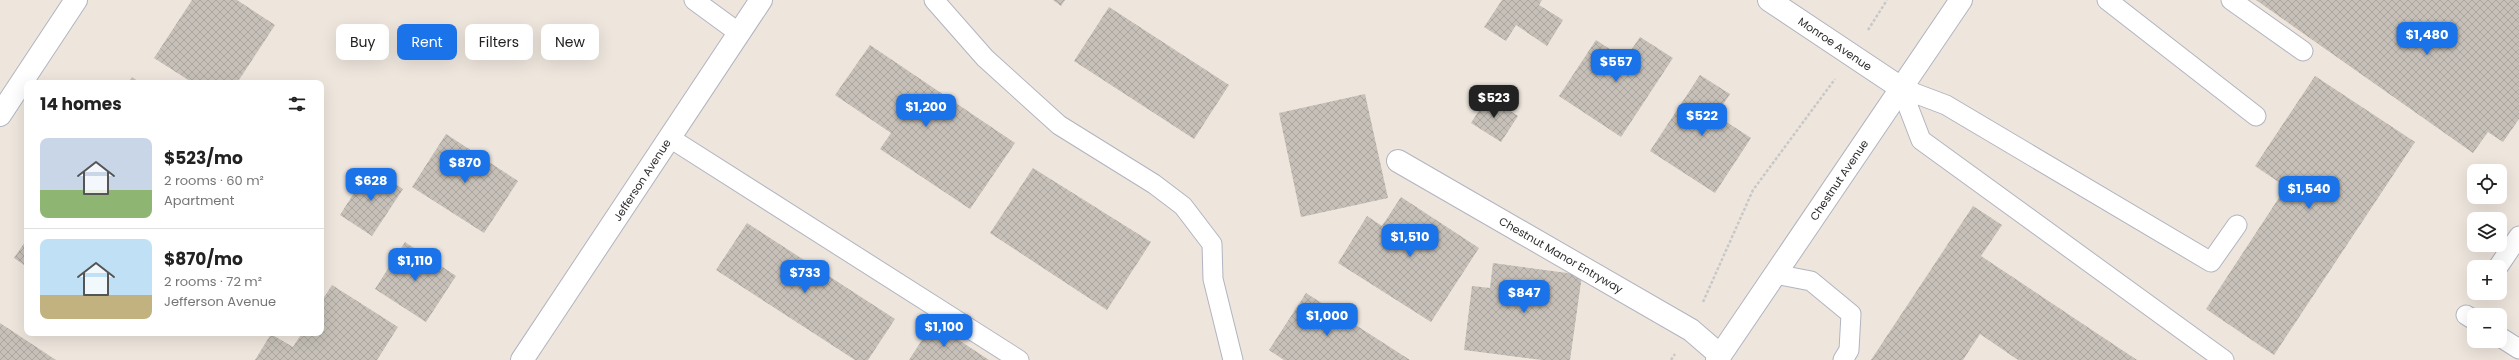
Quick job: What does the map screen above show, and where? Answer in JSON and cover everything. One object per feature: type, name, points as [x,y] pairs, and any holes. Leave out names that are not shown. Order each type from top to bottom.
[{"type":"street","points":[[0,115],[76,0]]},
{"type":"street","name":"Jefferson Avenue","points":[[522,360],[761,0]]},
{"type":"street","name":"Monroe Avenue","points":[[1769,0],[1851,56],[1902,88]]},
{"type":"street","name":"Chestnut Avenue","points":[[1719,358],[1961,0]]},
{"type":"street","name":"Chestnut Manor Entryway","points":[[1398,161],[1691,330],[1719,358]]},
{"type":"lane","points":[[694,0],[739,34]]},
{"type":"lane","points":[[934,0],[985,58],[1059,125],[1154,184],[1183,206],[1212,244],[1214,279],[1233,360]]},
{"type":"lane","points":[[2107,0],[2256,116]]},
{"type":"lane","points":[[2231,0],[2303,51]]},
{"type":"lane","points":[[1902,88],[1946,105],[2211,262],[2237,225]]},
{"type":"lane","points":[[1902,88],[1921,140],[2224,360]]},
{"type":"lane","points":[[670,138],[1020,360]]},
{"type":"lane","points":[[2503,260],[2519,236]]},
{"type":"lane","points":[[1775,274],[1812,281],[1851,314],[1849,350],[1843,360]]},
{"type":"lane","points":[[2507,342],[2519,350]]},
{"type":"path","points":[[1671,360],[1691,330],[1753,190],[1851,56],[1887,0]]},
{"type":"building","points":[[192,0],[237,0],[275,25],[239,80],[188,80],[154,58]]},
{"type":"building","points":[[1053,0],[1065,0],[1061,6]]},
{"type":"building","points":[[1502,0],[1542,0],[1539,5],[1563,20],[1547,46],[1516,25],[1506,41],[1484,27]]},
{"type":"building","points":[[2256,0],[2519,0],[2519,119],[2503,142],[2488,132],[2473,153]]},
{"type":"building","points":[[1109,7],[1229,85],[1194,139],[1074,61]]},
{"type":"building","points":[[1640,37],[1673,58],[1621,137],[1559,96],[1596,40],[1625,59]]},
{"type":"building","points":[[870,45],[1015,143],[970,209],[880,149],[891,133],[835,95]]},
{"type":"building","points":[[1700,75],[1730,94],[1716,115],[1751,138],[1715,193],[1650,151]]},
{"type":"building","points":[[2315,76],[2415,142],[2274,355],[2206,309],[2286,187],[2255,166]]},
{"type":"building","points":[[1365,94],[1388,198],[1301,217],[1279,113]]},
{"type":"building","points":[[1488,96],[1518,116],[1501,142],[1471,123]]},
{"type":"building","points":[[446,134],[518,181],[484,233],[412,187]]},
{"type":"building","points":[[370,168],[403,189],[372,236],[340,215]]},
{"type":"building","points":[[1033,168],[1151,242],[1107,310],[990,233]]},
{"type":"building","points":[[1401,197],[1479,248],[1431,322],[1338,263],[1367,216],[1382,226]]},
{"type":"building","points":[[1973,206],[2002,225],[1981,256],[2137,360],[2018,360],[1980,334],[1963,360],[1871,360]]},
{"type":"building","points":[[747,223],[895,319],[868,360],[855,360],[716,270]]},
{"type":"building","points":[[405,242],[456,276],[426,322],[375,289]]},
{"type":"building","points":[[24,243],[24,265],[14,258]]},
{"type":"building","points":[[1493,263],[1582,275],[1570,360],[1542,360],[1464,350],[1472,286],[1490,288]]},
{"type":"building","points":[[332,285],[398,327],[377,360],[255,360],[270,336],[274,336],[293,347],[300,336],[324,336],[324,297]]},
{"type":"building","points":[[1306,293],[1410,360],[1284,360],[1269,350]]},
{"type":"building","points":[[0,323],[56,360],[0,360]]},
{"type":"building","points":[[933,323],[989,360],[909,360]]}]
